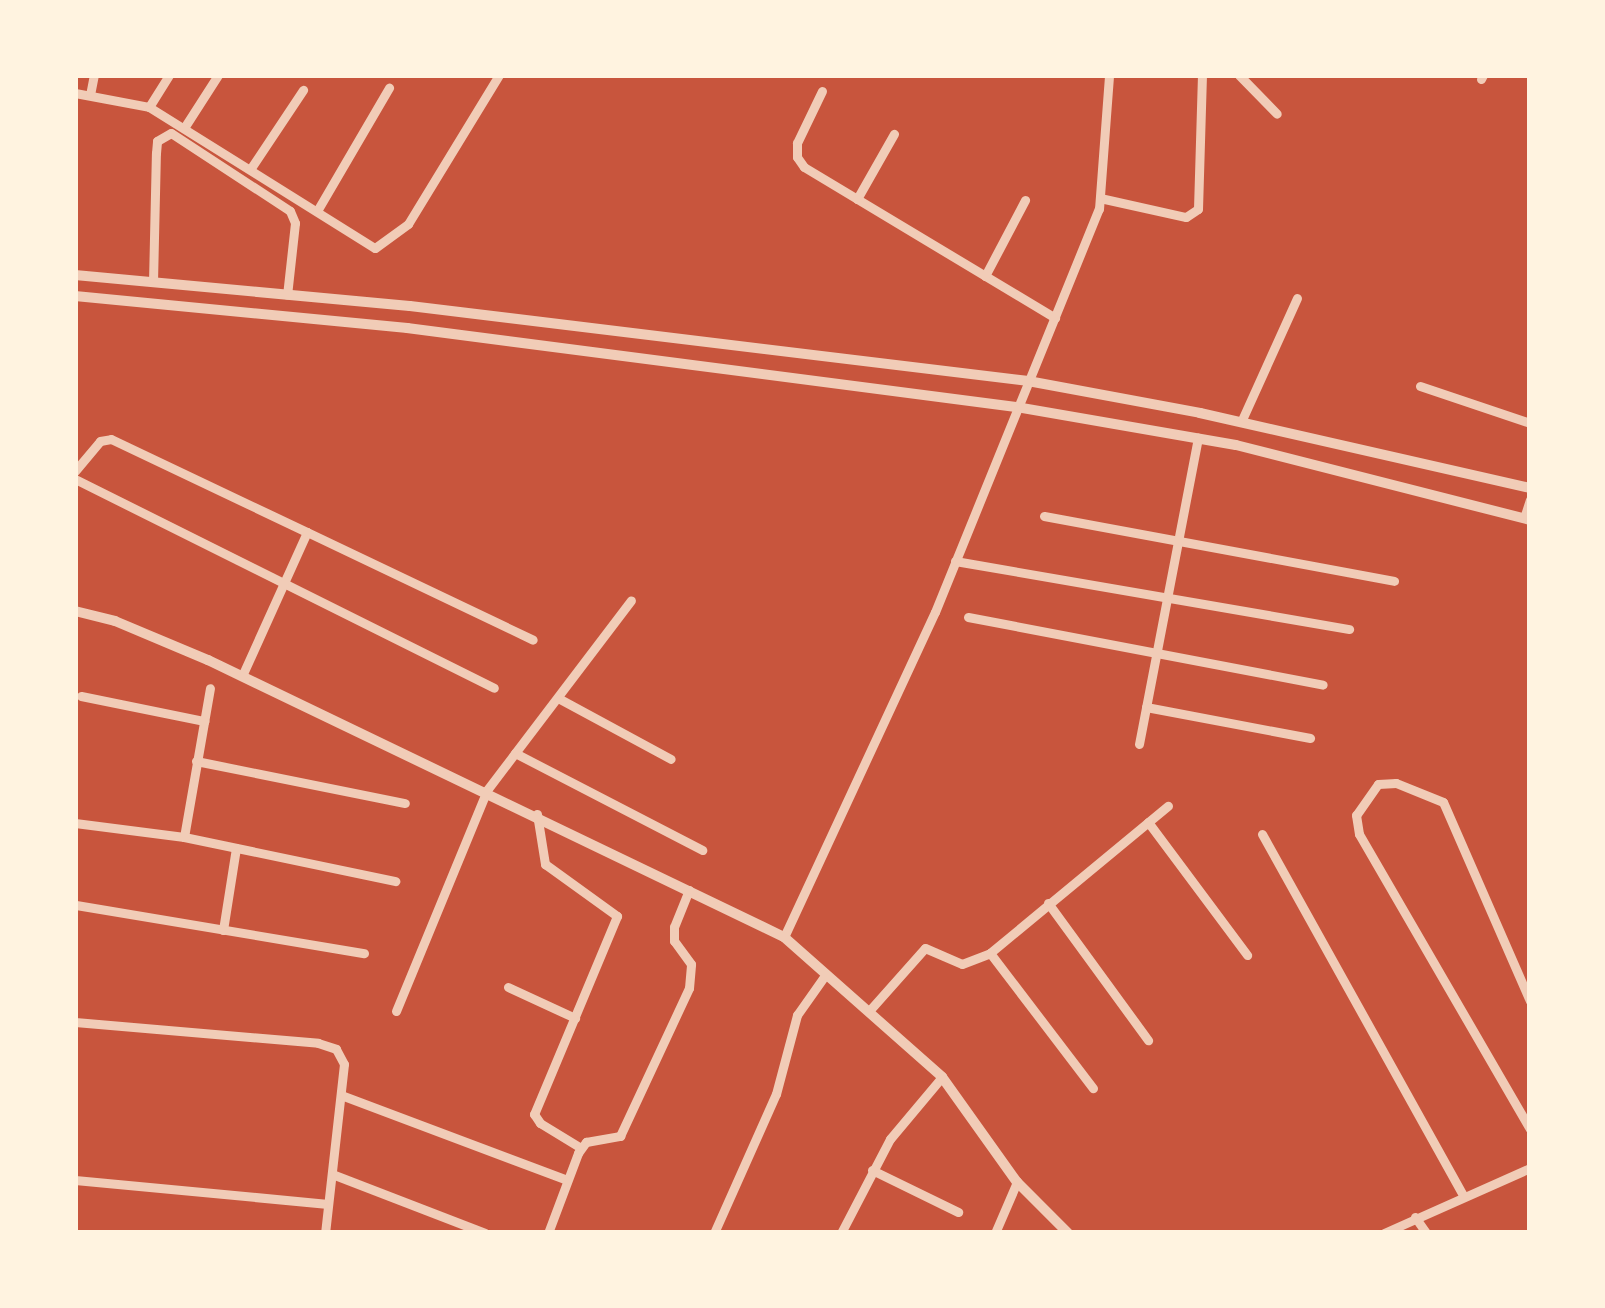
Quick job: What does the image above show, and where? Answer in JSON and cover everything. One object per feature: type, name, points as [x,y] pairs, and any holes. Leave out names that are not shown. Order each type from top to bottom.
[{"type":"street","points":[[91,95],[94,75]]},
{"type":"street","points":[[149,107],[169,75]]},
{"type":"street","points":[[184,128],[218,75]]},
{"type":"street","points":[[75,93],[149,107],[364,244],[381,247],[408,224],[499,75]]},
{"type":"street","points":[[784,937],[877,745],[1055,318],[1100,198],[1109,75]]},
{"type":"street","points":[[1100,198],[1186,217],[1198,209],[1202,75]]},
{"type":"street","points":[[1239,75],[1277,114]]},
{"type":"street","points":[[317,211],[389,88]]},
{"type":"street","points":[[251,168],[304,90]]},
{"type":"street","points":[[822,91],[797,143],[797,157],[857,199],[1055,318]]},
{"type":"street","points":[[153,283],[158,141],[171,133],[290,212],[296,223],[287,295]]},
{"type":"street","points":[[857,199],[894,134]]},
{"type":"street","points":[[985,276],[1025,200]]},
{"type":"street","points":[[75,275],[1028,380],[1530,488]]},
{"type":"street","points":[[75,296],[407,328],[1016,407],[1198,438],[1527,519],[1530,500]]},
{"type":"street","points":[[1240,422],[1297,298]]},
{"type":"street","points":[[1420,386],[1530,423]]},
{"type":"street","points":[[1139,744],[1198,438]]},
{"type":"street","points":[[494,688],[75,475],[100,442],[111,439],[533,640]]},
{"type":"street","points":[[1044,516],[1394,581]]},
{"type":"street","points":[[242,676],[307,532]]},
{"type":"street","points":[[955,561],[1349,629]]},
{"type":"street","points":[[396,1011],[487,790],[632,600]]},
{"type":"street","points":[[75,611],[115,621],[242,676],[784,937],[942,1077],[1017,1182],[1069,1233]]},
{"type":"street","points":[[968,617],[1323,685]]},
{"type":"street","points":[[184,837],[211,688]]},
{"type":"street","points":[[80,696],[204,721]]},
{"type":"street","points":[[558,698],[671,759]]},
{"type":"street","points":[[1146,707],[1310,738]]},
{"type":"street","points":[[515,753],[702,850]]},
{"type":"street","points":[[196,760],[405,803]]},
{"type":"street","points":[[1530,1001],[1442,802],[1396,783],[1378,784],[1356,815],[1359,834],[1530,1130]]},
{"type":"street","points":[[869,1011],[925,948],[938,949],[962,964],[989,953],[1168,806]]},
{"type":"street","points":[[536,814],[545,864],[617,916],[534,1114],[540,1123],[581,1148],[620,1136],[689,988],[694,974],[674,941],[674,927],[689,890]]},
{"type":"street","points":[[1148,822],[1247,955]]},
{"type":"street","points":[[75,823],[184,837],[395,881]]},
{"type":"street","points":[[1262,834],[1463,1197]]},
{"type":"street","points":[[223,930],[236,848]]},
{"type":"street","points":[[1048,904],[1148,1040]]},
{"type":"street","points":[[76,905],[364,953]]},
{"type":"street","points":[[989,953],[1093,1088]]},
{"type":"street","points":[[714,1233],[776,1094],[791,1029],[826,974]]},
{"type":"street","points":[[508,987],[574,1018]]},
{"type":"street","points":[[75,1022],[318,1042],[336,1049],[344,1064],[325,1233]]},
{"type":"street","points":[[841,1233],[890,1138],[942,1077]]},
{"type":"street","points":[[341,1096],[567,1180]]},
{"type":"street","points":[[548,1233],[581,1148]]},
{"type":"street","points":[[1384,1233],[1530,1168]]},
{"type":"street","points":[[872,1170],[958,1211]]},
{"type":"street","points":[[332,1174],[484,1233]]},
{"type":"street","points":[[75,1180],[328,1204]]},
{"type":"street","points":[[995,1233],[1017,1182]]},
{"type":"street","points":[[1414,1216],[1426,1233]]}]
